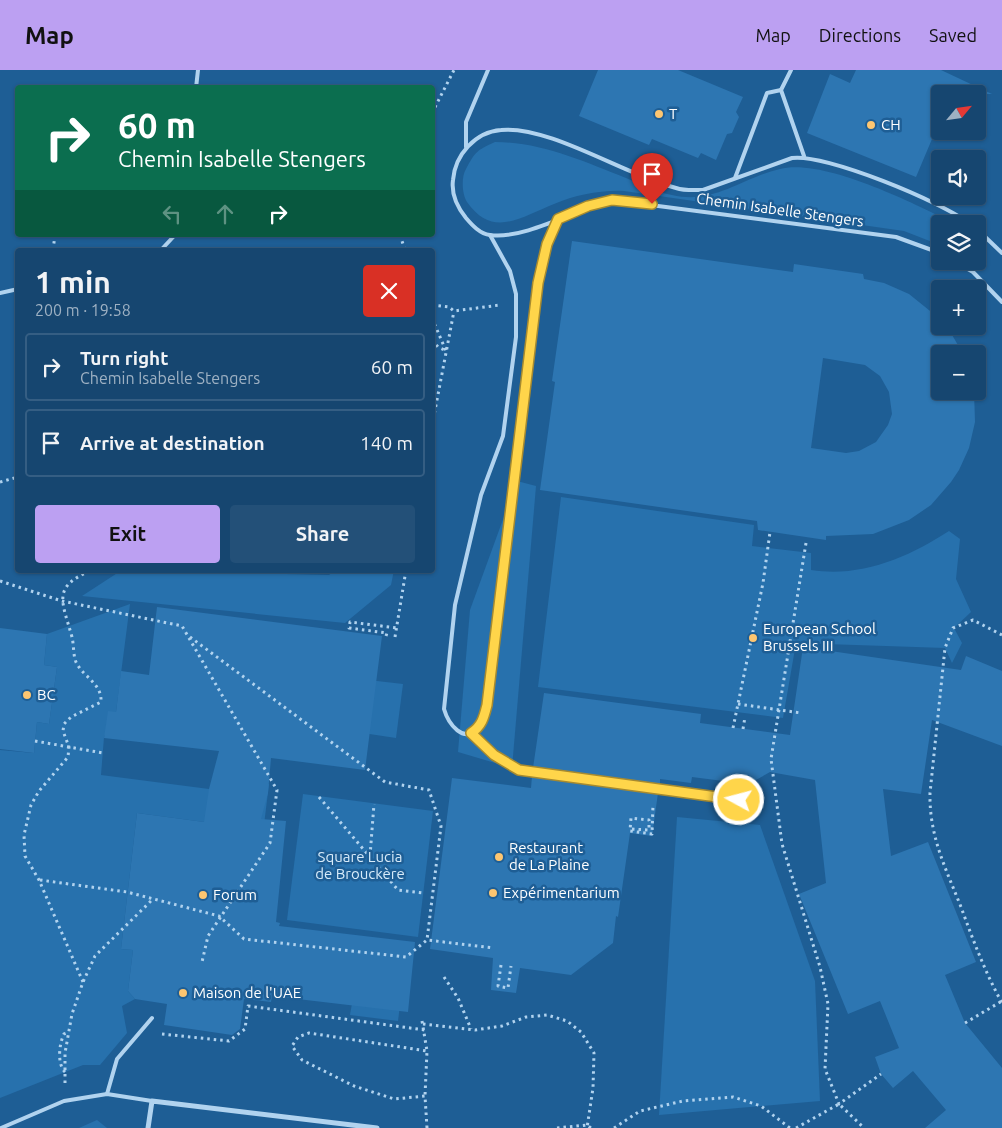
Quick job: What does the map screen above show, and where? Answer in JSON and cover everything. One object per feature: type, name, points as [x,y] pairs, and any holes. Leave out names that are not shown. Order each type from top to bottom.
[{"type":"street","points":[[148,1128],[152,1101],[377,1128]]},
{"type":"lane","points":[[196,85],[198,70]]},
{"type":"lane","points":[[466,147],[466,122],[488,70]]},
{"type":"lane","points":[[791,70],[781,90],[804,156]]},
{"type":"lane","points":[[736,178],[767,93],[781,90]]},
{"type":"lane","name":"Chemin Isabelle Stengers","points":[[931,250],[896,237],[635,201],[612,200],[588,206],[558,219],[508,236],[490,235],[470,224],[459,209],[452,187],[453,173],[458,158],[466,147],[488,133],[501,130],[517,131],[550,139],[676,188],[703,190],[792,158],[804,156],[834,163],[907,191],[953,215]]},
{"type":"lane","points":[[490,235],[510,271],[516,294],[517,315],[504,436],[481,495],[469,538],[455,605],[444,692],[444,709],[447,720],[453,730],[463,734],[471,733],[478,729],[487,705],[538,283],[547,244],[558,219]]},
{"type":"lane","points":[[163,248],[172,237]]},
{"type":"lane","points":[[986,238],[1002,253]]},
{"type":"lane","points":[[970,270],[1002,302]]},
{"type":"lane","points":[[0,293],[15,290]]},
{"type":"lane","points":[[471,733],[494,755],[519,770],[739,800]]},
{"type":"lane","points":[[107,1094],[117,1059],[152,1018]]},
{"type":"lane","points":[[1,1128],[64,1101],[107,1094],[152,1101]]},
{"type":"path","points":[[435,107],[454,70]]},
{"type":"path","points":[[435,305],[449,307],[454,311],[505,304]]},
{"type":"path","points":[[435,411],[454,311]]},
{"type":"path","points":[[435,325],[447,351]]},
{"type":"path","points":[[435,344],[447,351]]},
{"type":"path","points":[[0,482],[15,478]]},
{"type":"path","points":[[733,728],[770,532]]},
{"type":"path","points":[[806,543],[771,759],[782,844],[820,968],[828,1004],[825,1069],[839,1104],[864,1128]]},
{"type":"path","points":[[83,982],[39,880],[25,856],[24,835],[27,818],[39,791],[68,757],[69,747],[63,731],[64,724],[71,717],[101,702],[101,695],[97,686],[76,663],[74,646],[62,601],[64,589],[69,582],[87,573]]},
{"type":"path","points":[[395,637],[406,573]]},
{"type":"path","points":[[0,582],[62,601],[182,626],[277,790],[270,843],[219,916],[208,936],[202,962]]},
{"type":"path","points":[[965,1024],[1002,1002],[974,941],[936,845],[930,818],[930,793],[945,648],[954,628],[973,620],[1002,635]]},
{"type":"path","points":[[386,636],[386,633],[349,628],[350,622],[397,628]]},
{"type":"path","points":[[39,880],[127,892],[219,916],[244,939],[406,957],[427,940],[441,826],[429,790],[385,782],[187,635]]},
{"type":"path","points":[[738,704],[801,713]]},
{"type":"path","points":[[743,730],[746,717]]},
{"type":"path","points":[[35,741],[103,753]]},
{"type":"path","points":[[319,796],[398,890],[423,893]]},
{"type":"path","points":[[370,856],[374,804]]},
{"type":"path","points":[[632,828],[648,830],[649,820],[631,818],[630,831],[652,834],[652,814]]},
{"type":"path","points":[[65,1068],[69,1032],[83,982],[95,956],[153,899]]},
{"type":"path","points":[[427,940],[494,948]]},
{"type":"path","points":[[500,965],[498,986],[508,988],[511,966]]},
{"type":"path","points":[[444,977],[458,998],[471,1030]]},
{"type":"path","points":[[141,1032],[229,1041],[245,1029],[248,1006],[425,1030]]},
{"type":"path","points":[[427,1128],[424,1096],[427,1050],[425,1030],[422,1022],[471,1030],[502,1026],[526,1017],[547,1015],[567,1021],[581,1032],[594,1053],[594,1072],[588,1127],[557,1128]]},
{"type":"path","points":[[65,1073],[60,1067],[61,1046],[64,1034],[69,1032]]},
{"type":"path","points":[[424,1096],[394,1099],[354,1086],[302,1060],[292,1046],[298,1036],[308,1033],[427,1050]]},
{"type":"path","points":[[796,1128],[839,1104],[881,1074]]},
{"type":"path","points":[[614,1128],[640,1111],[683,1101],[733,1097],[761,1106],[790,1128]]},
{"type":"green space","points":[[495,142],[529,145],[578,159],[660,192],[687,197],[714,194],[766,173],[799,167],[844,176],[894,195],[937,215],[931,215],[931,242],[904,231],[615,191],[597,192],[571,198],[519,219],[497,222],[487,220],[477,213],[467,202],[464,195],[464,172],[474,155]]},
{"type":"green space","points":[[517,481],[536,486],[512,768],[458,752],[470,610]]},
{"type":"green space","points":[[561,497],[754,525],[752,546],[811,553],[811,570],[830,572],[866,568],[884,563],[918,549],[949,531],[960,539],[956,579],[971,612],[954,628],[962,643],[952,663],[945,648],[796,643],[783,718],[538,687]]},
{"type":"green space","points":[[117,573],[329,575],[331,573],[393,573],[391,585],[345,623],[82,596]]},
{"type":"green space","points":[[130,604],[116,712],[104,737],[101,775],[209,789],[269,784],[262,841],[204,822],[137,813],[121,949],[133,950],[128,991],[135,999],[122,1006],[127,1033],[100,1065],[83,1065],[0,1098],[0,750],[34,753],[37,722],[49,724],[57,667],[44,665],[47,634]]},
{"type":"green space","points":[[351,678],[403,684],[396,738],[343,730]]},
{"type":"green space","name":"Square Lucia de Brouckère","points":[[303,794],[433,811],[418,937],[287,920]]},
{"type":"green space","points":[[677,817],[760,825],[815,981],[820,1101],[659,1115]]},
{"type":"green space","points":[[358,968],[404,974],[398,1021],[350,1015]]},
{"type":"green space","points":[[97,1120],[107,1128],[79,1128]]},
{"type":"building","name":"T","points":[[598,70],[678,70],[743,97],[736,112],[739,117],[732,133],[727,134],[716,160],[701,153],[698,158],[652,139],[649,145],[579,116]]},
{"type":"building","name":"CH","points":[[856,70],[941,70],[973,85],[931,85],[932,140],[916,177],[807,133],[830,74],[850,83]]},
{"type":"building","points":[[572,241],[793,272],[794,264],[863,274],[864,279],[884,283],[909,294],[931,312],[931,335],[952,335],[958,345],[931,345],[931,400],[974,400],[975,422],[969,448],[959,470],[931,505],[909,520],[873,534],[826,536],[826,540],[758,530],[757,521],[540,490],[555,382],[552,381]],"holes":[[[823,358],[865,365],[880,376],[889,392],[892,414],[888,425],[876,442],[859,451],[846,453],[811,448]]]},
{"type":"building","points":[[157,607],[382,636],[365,770],[271,758],[268,793],[261,819],[286,821],[276,922],[280,923],[279,926],[415,942],[408,1012],[272,996],[271,1002],[244,999],[240,1029],[232,1035],[164,1025],[167,1004],[135,999],[128,991],[133,950],[121,949],[137,813],[204,822],[209,789],[219,751],[104,738],[108,711],[116,712],[121,671],[149,675]]},
{"type":"building","name":"BC","points":[[0,628],[47,634],[44,665],[57,667],[49,724],[37,722],[34,753],[0,749]]},
{"type":"building","points":[[803,647],[961,670],[966,656],[1002,671],[1002,746],[932,720],[921,794],[883,789],[891,856],[928,842],[976,962],[945,975],[965,1023],[1002,1068],[1002,1128],[925,1128],[946,1110],[913,1071],[893,1088],[881,1074],[875,1057],[899,1048],[880,1001],[848,1014],[799,894],[826,883],[815,780],[770,772],[756,780],[740,780],[739,783],[692,777],[691,783],[660,779],[660,785],[533,768],[544,693],[701,714],[700,723],[790,735]]},
{"type":"building","points":[[532,776],[658,793],[652,836],[630,833],[613,943],[571,975],[520,968],[516,993],[491,990],[493,958],[430,949],[452,778],[531,788]]},
{"type":"place","name":"T","points":[[659,114]]},
{"type":"place","name":"CH","points":[[871,125]]},
{"type":"place","name":"European School Brussels III","points":[[753,638]]},
{"type":"place","name":"BC","points":[[27,695]]},
{"type":"place","name":"Restaurant de La Plaine","points":[[499,857]]},
{"type":"place","name":"Expérimentarium","points":[[493,893]]},
{"type":"place","name":"Forum","points":[[203,895]]},
{"type":"place","name":"Maison de l'UAE","points":[[183,993]]},
{"type":"route","points":[[652,204],[612,200],[588,206],[558,219],[547,244],[538,283],[487,705],[478,729],[471,733],[494,755],[519,770],[654,790],[739,800]]}]
